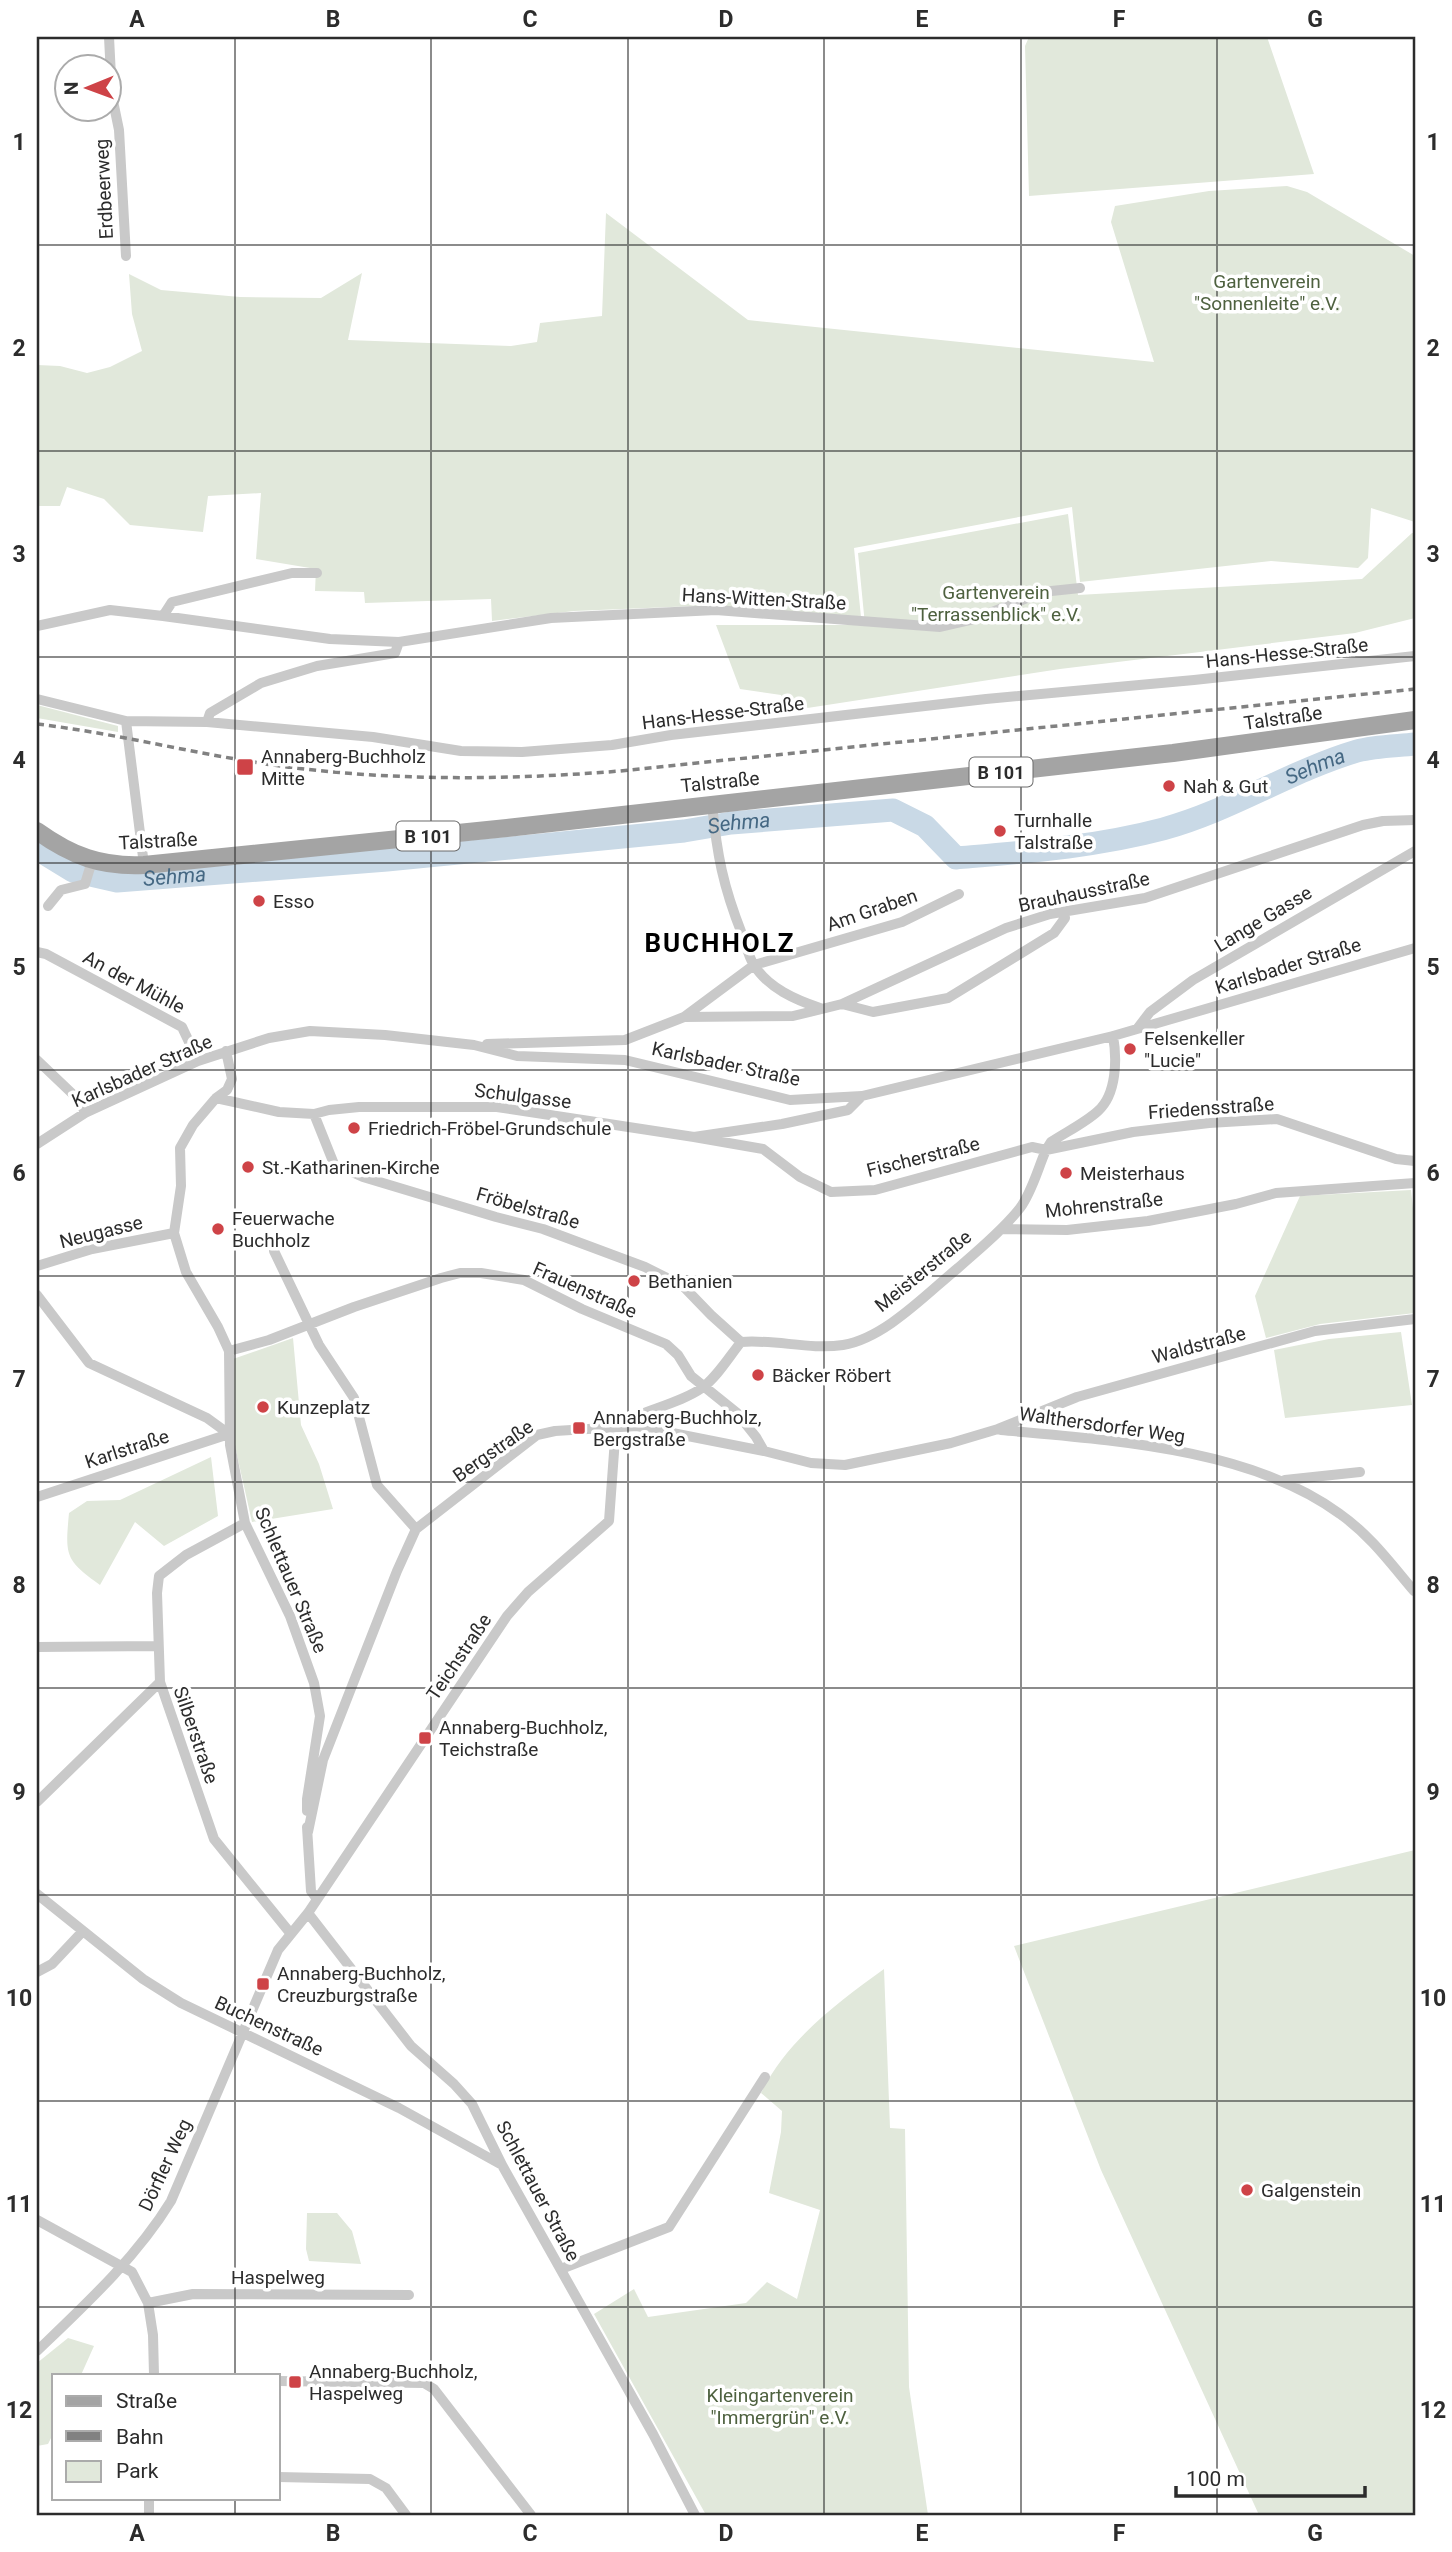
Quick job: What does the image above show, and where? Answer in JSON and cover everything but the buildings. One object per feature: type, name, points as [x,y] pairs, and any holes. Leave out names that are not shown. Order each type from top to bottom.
[{"type":"main road","name":"Talstraße","points":[[37,831],[91,865],[144,865],[712,808],[1173,753],[1415,720]]},
{"type":"street","name":"Erdbeerweg","points":[[109,37],[112,96],[119,130],[126,256]]},
{"type":"street","points":[[163,616],[172,602],[292,573],[317,572]]},
{"type":"street","name":"Hans-Witten-Straße","points":[[37,626],[110,610],[330,639],[399,642],[561,617],[716,610],[940,627],[975,619],[1042,592],[1080,588]]},
{"type":"street","name":"Hans-Witten-Straße","points":[[207,722],[210,713],[261,683],[317,666],[395,653],[399,642]]},
{"type":"street","name":"Hans-Hesse-Straße","points":[[37,699],[126,721],[207,722],[373,737],[461,751],[522,752],[612,745],[684,734],[986,699],[1415,656]]},
{"type":"street","points":[[126,721],[144,865]]},
{"type":"street","points":[[712,808],[725,890],[754,965],[772,984],[794,999],[820,1008]]},
{"type":"street","name":"Brauhausstraße","points":[[684,1017],[793,1016],[842,1004],[1006,928],[1050,914],[1145,898],[1363,825],[1415,820]]},
{"type":"street","name":"Lange Gasse","points":[[1137,1029],[1150,1012],[1193,980],[1415,851]]},
{"type":"street","points":[[48,906],[61,890],[85,884],[91,865]]},
{"type":"street","name":"Am Graben","points":[[754,965],[902,922],[959,894]]},
{"type":"street","points":[[842,1004],[873,1012],[948,998],[971,981],[1054,933],[1065,918],[1064,912]]},
{"type":"street","name":"Karlsbader Straße","points":[[37,1144],[85,1113],[198,1060],[269,1038],[310,1031],[385,1035],[474,1045],[517,1056],[625,1060],[790,1100],[862,1096],[1113,1036],[1415,948]]},
{"type":"street","name":"An der Mühle","points":[[37,952],[46,954],[182,1027],[198,1060]]},
{"type":"street","points":[[474,1045],[625,1040],[684,1017],[754,965]]},
{"type":"street","name":"Meisterstraße","points":[[741,1342],[764,1340],[843,1345],[864,1338],[902,1316],[1002,1229],[1022,1206],[1051,1142],[1100,1110],[1110,1094],[1116,1048],[1113,1036]]},
{"type":"street","name":"Schlettauer Straße","points":[[226,1051],[232,1079],[227,1090],[216,1098],[194,1125],[180,1148],[181,1186],[174,1233],[186,1272],[229,1351],[229,1434],[245,1523],[290,1615],[314,1683],[320,1716],[307,1799],[311,1891],[317,1899]]},
{"type":"street","points":[[37,1060],[80,1101],[85,1113]]},
{"type":"street","name":"Schulgasse","points":[[216,1098],[279,1112],[314,1114],[359,1107],[497,1107],[694,1137],[782,1124],[848,1110],[862,1096]]},
{"type":"street","name":"Fröbelstraße","points":[[314,1114],[334,1164],[363,1177],[543,1229],[645,1267],[683,1286],[710,1315],[741,1342]]},
{"type":"street","name":"Friedensstraße","points":[[1046,1150],[1133,1132],[1277,1118],[1396,1159],[1415,1161]]},
{"type":"street","name":"Fischerstraße","points":[[694,1137],[763,1149],[800,1177],[831,1192],[875,1190],[1032,1147],[1046,1150]]},
{"type":"street","name":"Mohrenstraße","points":[[1002,1229],[1067,1230],[1148,1222],[1276,1193],[1415,1183]]},
{"type":"street","name":"Neugasse","points":[[37,1266],[92,1249],[174,1233]]},
{"type":"street","points":[[274,1251],[319,1345],[354,1398],[377,1485],[416,1529]]},
{"type":"street","name":"Frauenstraße","points":[[229,1351],[269,1340],[354,1307],[441,1278],[460,1273],[504,1276],[524,1280],[582,1309],[666,1344],[678,1355],[691,1376],[737,1413],[764,1451]]},
{"type":"street","points":[[37,1295],[89,1363],[206,1418],[229,1434]]},
{"type":"street","name":"Waldstraße","points":[[998,1429],[1077,1396],[1315,1331],[1415,1319]]},
{"type":"street","points":[[616,1425],[705,1386],[741,1342]]},
{"type":"street","name":"Bergstraße","points":[[308,1832],[323,1760],[416,1529],[537,1435],[616,1425],[637,1426],[811,1463],[845,1465],[951,1443],[998,1429]]},
{"type":"street","name":"Teichstraße","points":[[291,1934],[308,1913],[507,1616],[528,1592],[609,1521],[616,1425]]},
{"type":"street","name":"Walthersdorfer Weg","points":[[998,1429],[1142,1444],[1259,1471],[1314,1497],[1366,1534],[1415,1591]]},
{"type":"street","name":"Karlstraße","points":[[37,1497],[229,1434]]},
{"type":"street","name":"Walthersdorfer Weg","points":[[1282,1480],[1360,1472]]},
{"type":"street","name":"Silberstraße","points":[[245,1523],[186,1555],[159,1576],[157,1593],[160,1682],[214,1839],[291,1934]]},
{"type":"street","points":[[37,1647],[158,1646]]},
{"type":"street","points":[[37,1802],[160,1682]]},
{"type":"street","name":"Buchenstraße","points":[[37,1894],[143,1979],[181,2003],[399,2108],[502,2165]]},
{"type":"street","name":"Schlettauer Straße","points":[[308,1913],[411,2046],[472,2104],[502,2165],[653,2434],[695,2515]]},
{"type":"street","points":[[37,1972],[52,1964],[83,1931]]},
{"type":"street","name":"Dörfler Weg","points":[[37,2351],[121,2266],[154,2227],[170,2200],[278,1950],[291,1934]]},
{"type":"street","points":[[561,2269],[669,2227],[765,2077]]},
{"type":"street","points":[[37,2220],[132,2272],[148,2303],[153,2335],[153,2374]]},
{"type":"street","name":"Haspelweg","points":[[148,2303],[192,2294],[409,2295]]},
{"type":"street","points":[[280,2381],[424,2383],[434,2389],[531,2515]]},
{"type":"street","points":[[280,2477],[370,2479],[386,2488],[406,2515]]},
{"type":"green space","points":[[1029,37],[1267,37],[1314,174],[1029,196],[1025,46]]},
{"type":"green space","name":"Gartenverein \"Sonnenleite\" e.V.","points":[[1287,186],[1307,192],[1415,256],[1415,522],[1371,508],[1368,558],[1358,568],[1271,561],[1080,582],[1072,507],[854,548],[861,617],[695,606],[574,611],[492,621],[491,599],[365,603],[364,592],[315,591],[316,569],[256,559],[261,493],[208,496],[203,532],[130,525],[104,499],[67,487],[60,506],[37,506],[37,365],[60,366],[87,373],[110,367],[142,351],[132,314],[129,274],[161,290],[240,297],[321,298],[362,273],[348,340],[511,346],[537,342],[540,323],[602,316],[606,213],[748,320],[1154,362],[1111,222],[1115,206],[1209,191]]},
{"type":"green space","name":"Gartenverein \"Terrassenblick\" e.V.","points":[[1068,514],[1078,595],[1362,579],[1415,533],[1415,618],[1355,633],[1060,669],[788,711],[781,695],[740,689],[716,625],[865,625],[858,553]]},
{"type":"green space","points":[[37,705],[118,726],[118,732],[37,718]]},
{"type":"green space","points":[[1411,1190],[1415,1208],[1415,1313],[1320,1324],[1266,1338],[1255,1296],[1300,1196]]},
{"type":"green space","points":[[1401,1332],[1412,1405],[1285,1418],[1274,1350],[1329,1339]]},
{"type":"green space","points":[[293,1338],[301,1425],[319,1464],[333,1509],[252,1522],[232,1433],[233,1359]]},
{"type":"green space","points":[[211,1457],[218,1516],[164,1546],[135,1522],[100,1585],[74,1563],[67,1539],[69,1513],[87,1501],[120,1500]]},
{"type":"green space","points":[[1415,1850],[1415,2515],[1259,2515],[1101,2170],[1014,1946]]},
{"type":"green space","name":"Kleingartenverein \"Immergrün\" e.V.","points":[[884,1969],[890,2128],[905,2129],[909,2387],[928,2515],[706,2515],[594,2314],[634,2289],[648,2317],[746,2303],[767,2282],[797,2299],[820,2210],[769,2193],[781,2132],[782,2111],[761,2093],[799,2039],[831,2009]]},
{"type":"green space","points":[[307,2213],[337,2213],[352,2231],[361,2264],[309,2261],[306,2249]]},
{"type":"green space","points":[[68,2338],[94,2346],[81,2374],[52,2374],[52,2436],[48,2444],[37,2446],[37,2363]]},
{"type":"waterway","name":"Sehma","points":[[37,849],[73,871],[117,881],[387,860],[684,831],[731,823],[893,810],[925,826],[956,858],[1086,845],[1163,829],[1212,812],[1332,759],[1364,749],[1415,744]]},
{"type":"railway","points":[[37,724],[224,757],[329,772],[453,778],[537,776],[620,771],[1415,689]]},
{"type":"place","name":"Annaberg-Buchholz Mitte","points":[[245,767]]},
{"type":"place","name":"Nah & Gut","points":[[1169,786]]},
{"type":"place","name":"Turnhalle Talstraße","points":[[1000,831]]},
{"type":"place","name":"Esso","points":[[259,901]]},
{"type":"place","name":"Felsenkeller \"Lucie\"","points":[[1130,1049]]},
{"type":"place","name":"Friedrich-Fröbel-Grundschule","points":[[354,1128]]},
{"type":"place","name":"St.-Katharinen-Kirche","points":[[248,1167]]},
{"type":"place","name":"Meisterhaus","points":[[1066,1173]]},
{"type":"place","name":"Feuerwache Buchholz","points":[[218,1229]]},
{"type":"place","name":"Bethanien","points":[[634,1281]]},
{"type":"place","name":"Bäcker Röbert","points":[[758,1375]]},
{"type":"place","name":"Kunzeplatz","points":[[263,1407]]},
{"type":"place","name":"Annaberg-Buchholz, Bergstraße","points":[[579,1428]]},
{"type":"place","name":"Annaberg-Buchholz, Teichstraße","points":[[425,1738]]},
{"type":"place","name":"Annaberg-Buchholz, Creuzburgstraße","points":[[263,1984]]},
{"type":"place","name":"Galgenstein","points":[[1247,2190]]},
{"type":"place","name":"Annaberg-Buchholz, Haspelweg","points":[[295,2382]]},
{"type":"district","name":"BUCHHOLZ","points":[[720,943]]}]
